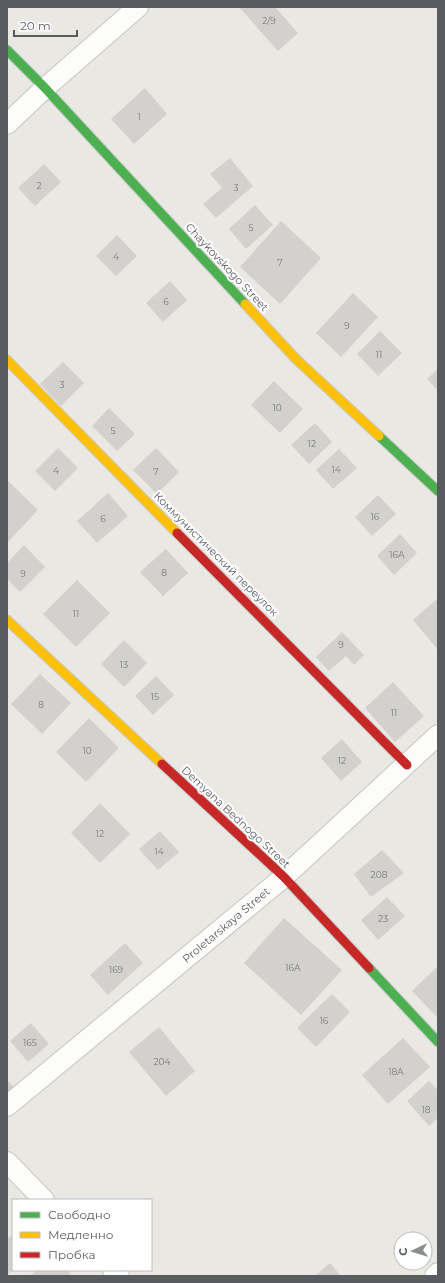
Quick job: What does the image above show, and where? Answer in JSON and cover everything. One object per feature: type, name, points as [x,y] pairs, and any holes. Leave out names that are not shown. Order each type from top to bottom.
[{"type":"street","points":[[7,124],[45,88],[138,7]]},
{"type":"street","name":"Chaykovskogo Street","points":[[7,50],[45,88],[296,359],[438,491]]},
{"type":"street","name":"Коммунистический переулок","points":[[7,360],[407,765]]},
{"type":"street","name":"Demyana Bednogo Street","points":[[7,620],[284,877],[438,1042]]},
{"type":"street","name":"Proletarskaya Street","points":[[7,1106],[284,877],[438,735]]},
{"type":"street","points":[[7,1162],[43,1199]]},
{"type":"street","points":[[435,1276],[438,1273]]},
{"type":"building","points":[[239,7],[275,7],[298,33],[278,51]]},
{"type":"building","points":[[145,88],[167,114],[134,144],[111,119]]},
{"type":"building","points":[[230,158],[253,186],[216,218],[203,204],[222,188],[210,174]]},
{"type":"building","points":[[44,164],[61,182],[35,206],[18,188]]},
{"type":"building","points":[[255,205],[273,225],[246,249],[229,229]]},
{"type":"building","points":[[281,221],[321,258],[280,304],[240,267]]},
{"type":"building","points":[[117,235],[137,256],[116,276],[96,256]]},
{"type":"building","points":[[170,281],[187,300],[163,322],[146,303]]},
{"type":"building","points":[[353,293],[378,317],[341,357],[316,333]]},
{"type":"building","points":[[380,331],[402,353],[378,376],[357,354]]},
{"type":"building","points":[[63,362],[84,383],[61,406],[40,384]]},
{"type":"building","points":[[438,369],[438,391],[427,379]]},
{"type":"building","points":[[274,381],[303,409],[280,433],[251,405]]},
{"type":"building","points":[[109,408],[135,434],[117,451],[92,426]]},
{"type":"building","points":[[315,423],[332,442],[309,464],[291,445]]},
{"type":"building","points":[[58,448],[78,468],[55,491],[35,471]]},
{"type":"building","points":[[156,448],[179,472],[157,494],[133,470]]},
{"type":"building","points":[[339,449],[357,468],[333,489],[316,470]]},
{"type":"building","points":[[8,481],[38,510],[7,543],[7,483]]},
{"type":"building","points":[[108,493],[128,516],[97,543],[77,521]]},
{"type":"building","points":[[378,495],[396,514],[372,536],[355,517]]},
{"type":"building","points":[[400,534],[417,553],[394,575],[377,556]]},
{"type":"building","points":[[24,545],[45,567],[20,592],[7,579],[7,563]]},
{"type":"building","points":[[166,549],[188,573],[163,596],[140,572]]},
{"type":"building","points":[[77,580],[110,613],[76,647],[43,614]]},
{"type":"building","points":[[438,598],[438,650],[413,620]]},
{"type":"building","points":[[342,632],[364,655],[354,665],[346,656],[329,671],[316,657]]},
{"type":"building","points":[[124,640],[147,663],[124,687],[101,664]]},
{"type":"building","points":[[40,674],[71,703],[42,734],[11,704]]},
{"type":"building","points":[[156,676],[174,695],[153,715],[135,696]]},
{"type":"building","points":[[393,682],[424,716],[395,742],[365,708]]},
{"type":"building","points":[[89,718],[119,748],[86,782],[56,752]]},
{"type":"building","points":[[342,739],[362,762],[341,781],[321,758]]},
{"type":"building","points":[[100,803],[130,834],[100,863],[71,833]]},
{"type":"building","points":[[160,831],[179,852],[158,870],[139,849]]},
{"type":"building","points":[[382,850],[404,873],[371,897],[354,874]]},
{"type":"building","points":[[387,897],[405,916],[378,940],[361,920]]},
{"type":"building","points":[[284,918],[342,970],[301,1015],[244,963]]},
{"type":"building","points":[[125,943],[143,963],[108,995],[90,975]]},
{"type":"building","points":[[438,966],[438,1018],[412,991]]},
{"type":"building","points":[[332,994],[350,1012],[316,1047],[297,1028]]},
{"type":"building","points":[[31,1023],[49,1044],[28,1062],[10,1041]]},
{"type":"building","points":[[159,1027],[195,1071],[166,1096],[129,1052]]},
{"type":"building","points":[[403,1038],[430,1067],[388,1104],[362,1075]]},
{"type":"building","points":[[7,1080],[14,1087],[7,1093]]},
{"type":"building","points":[[429,1081],[438,1090],[438,1118],[429,1126],[407,1101]]},
{"type":"building","points":[[12,1235],[12,1271],[7,1275],[7,1239]]},
{"type":"building","points":[[330,1263],[341,1276],[315,1276]]},
{"type":"building","points":[[36,1271],[68,1271],[72,1276],[32,1276],[31,1275]]},
{"type":"traffic: fast","points":[[7,50],[45,88],[245,304]]},
{"type":"traffic: fast","points":[[379,436],[438,491]]},
{"type":"traffic: fast","points":[[369,968],[438,1042]]},
{"type":"traffic: slow","points":[[245,304],[296,359],[379,436]]},
{"type":"traffic: slow","points":[[7,360],[177,533]]},
{"type":"traffic: slow","points":[[7,620],[162,764]]},
{"type":"traffic: jam","points":[[177,533],[407,765]]},
{"type":"traffic: jam","points":[[162,764],[284,877],[369,968]]}]
